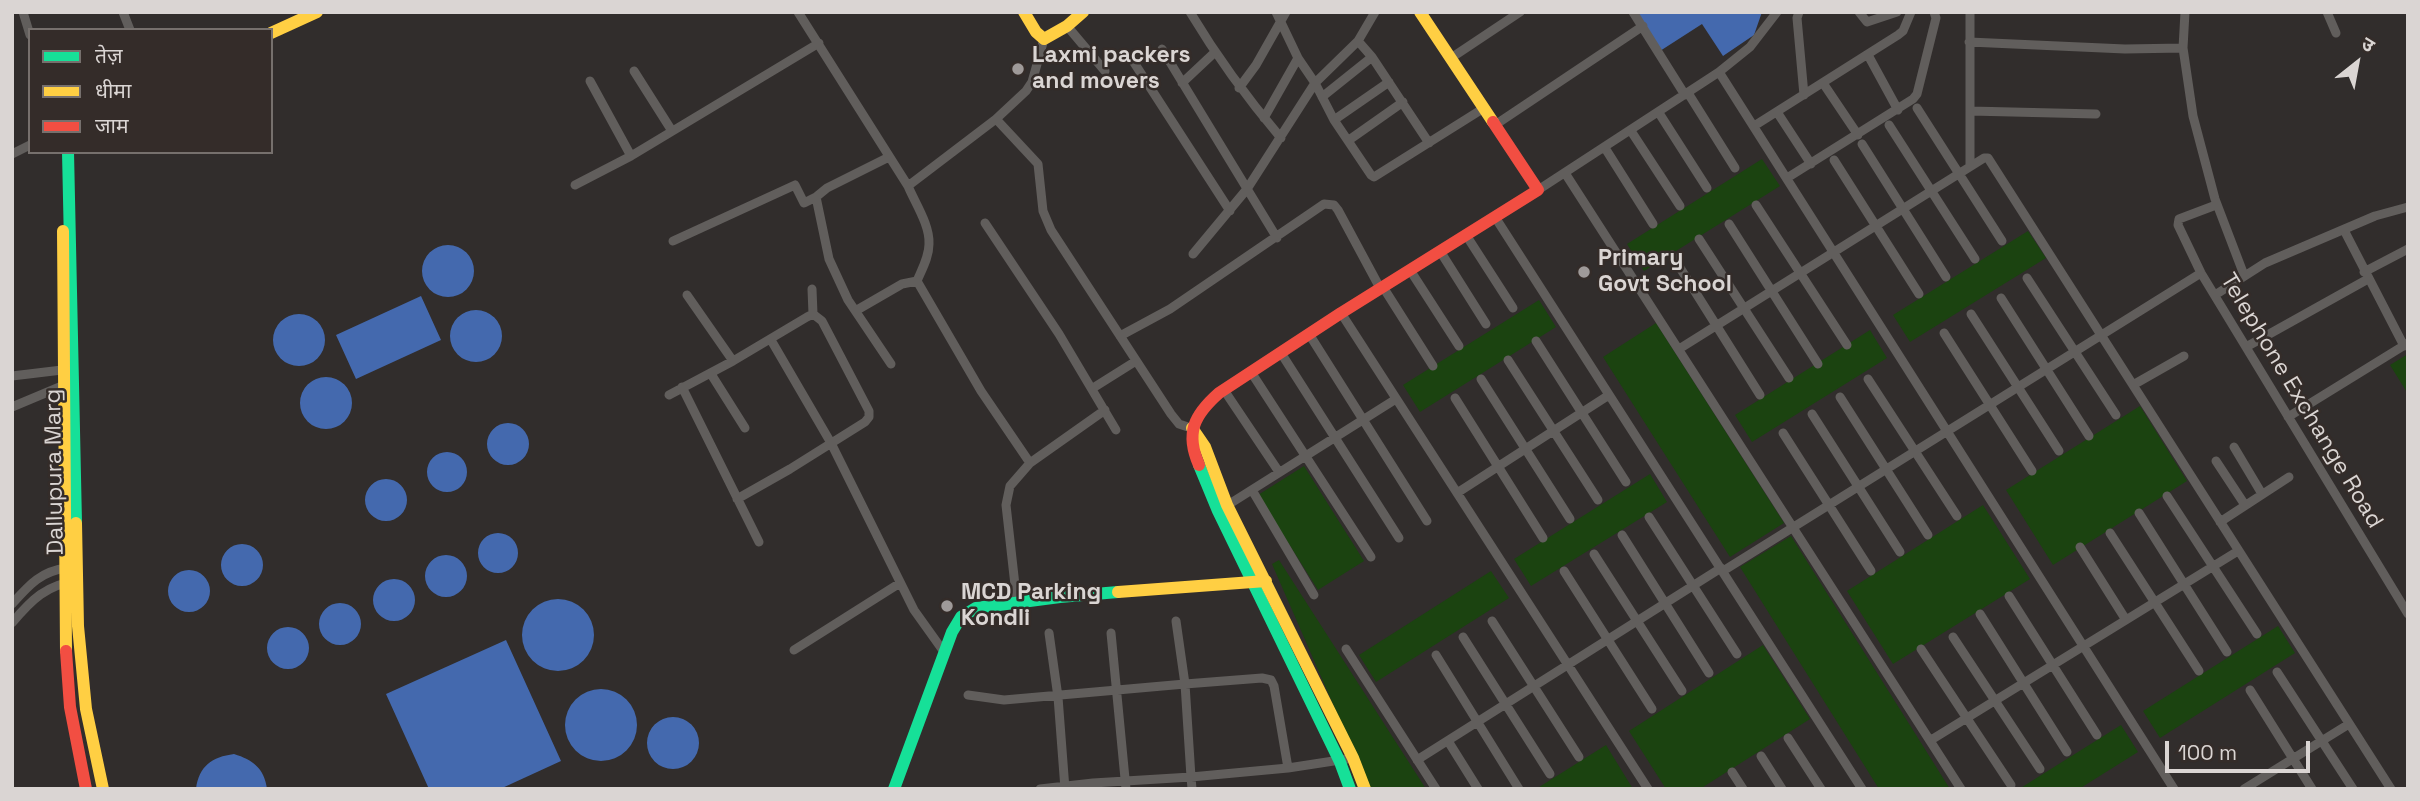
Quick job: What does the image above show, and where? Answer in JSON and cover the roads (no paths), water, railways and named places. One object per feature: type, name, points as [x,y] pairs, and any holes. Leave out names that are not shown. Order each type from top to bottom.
[{"type":"street","points":[[122,12],[129,28]]},
{"type":"street","points":[[273,32],[317,12]]},
{"type":"street","points":[[798,12],[908,186],[930,242],[917,281]]},
{"type":"street","points":[[1024,12],[1036,32],[1044,38]]},
{"type":"street","points":[[908,186],[996,119],[1029,87],[1044,38],[1068,26],[1083,12]]},
{"type":"street","points":[[1190,12],[1214,52],[1281,138]]},
{"type":"street","points":[[1276,12],[1284,17],[1298,58],[1315,83],[1334,120],[1374,177],[1484,108]]},
{"type":"street","points":[[1193,254],[1247,188],[1315,83],[1358,41],[1375,12]]},
{"type":"street","points":[[1420,12],[1538,190]]},
{"type":"street","points":[[1451,58],[1520,12]]},
{"type":"street","points":[[1633,12],[1735,168]]},
{"type":"street","points":[[1191,428],[1204,406],[1224,390],[1341,313],[1605,148],[1719,72],[1750,47],[1777,12]]},
{"type":"street","points":[[1799,12],[1797,18],[1804,95]]},
{"type":"street","points":[[1859,12],[1867,22],[1897,12]]},
{"type":"street","points":[[1754,126],[1901,33],[1911,12]]},
{"type":"street","points":[[1787,178],[1860,139],[1917,94],[1936,18],[1934,12]]},
{"type":"street","points":[[1970,12],[1970,166]]},
{"type":"street","points":[[2185,12],[2183,48],[2193,116],[2216,205],[2244,275]]},
{"type":"street","points":[[2327,12],[2336,33]]},
{"type":"street","points":[[1240,88],[1284,17]]},
{"type":"street","points":[[1068,26],[1105,71]]},
{"type":"street","points":[[1495,125],[1643,26]]},
{"type":"street","points":[[1358,41],[1372,57],[1429,143]]},
{"type":"street","points":[[1969,42],[2125,49],[2183,48]]},
{"type":"street","points":[[575,185],[631,156],[819,43]]},
{"type":"street","points":[[1162,49],[1277,237]]},
{"type":"street","points":[[1182,83],[1214,52]]},
{"type":"street","points":[[1868,55],[1898,110]]},
{"type":"street","points":[[1322,97],[1372,57]]},
{"type":"street","points":[[1264,118],[1298,58]]},
{"type":"street","points":[[1133,61],[1230,211]]},
{"type":"street","points":[[634,71],[672,131]]},
{"type":"street","points":[[1719,72],[2174,789]]},
{"type":"street","points":[[590,80],[631,156]]},
{"type":"street","points":[[1334,120],[1389,82]]},
{"type":"street","points":[[1823,83],[1946,277]]},
{"type":"street","points":[[1349,140],[1403,102]]},
{"type":"street","points":[[1917,108],[2002,241]]},
{"type":"street","points":[[1970,111],[2095,114]]},
{"type":"street","points":[[1777,112],[1811,164]]},
{"type":"street","points":[[1659,113],[1707,188]]},
{"type":"street","points":[[996,119],[1038,164],[1046,221],[1171,414],[1179,424],[1191,428],[1205,447],[1222,508],[1347,760],[1365,789]]},
{"type":"street","points":[[1889,125],[1975,260]]},
{"type":"street","points":[[1631,131],[1679,206]]},
{"type":"street","points":[[12,154],[28,146]]},
{"type":"street","points":[[1605,148],[1653,224]]},
{"type":"street","name":"Dallupura Marg","points":[[66,154],[62,369],[63,582],[70,707],[86,789]]},
{"type":"street","name":"Dallupura Marg","points":[[66,154],[78,626],[86,709],[103,789]]},
{"type":"street","points":[[673,241],[795,185],[804,203],[827,188],[890,157]]},
{"type":"street","points":[[1679,349],[1970,166],[1988,158],[2391,789]]},
{"type":"street","points":[[1834,160],[1919,294]]},
{"type":"street","points":[[1565,173],[1961,789]]},
{"type":"street","points":[[816,197],[829,259],[848,300],[891,364]]},
{"type":"street","points":[[1120,336],[1170,309],[1324,205],[1334,205],[1382,288],[1433,366]]},
{"type":"street","points":[[1756,205],[1847,345]]},
{"type":"street","points":[[2202,273],[2177,221],[2216,205]]},
{"type":"street","points":[[2215,295],[2265,263],[2375,216],[2408,207]]},
{"type":"street","points":[[1495,217],[1862,789]]},
{"type":"street","points":[[985,223],[1093,388],[1116,430]]},
{"type":"street","points":[[1728,223],[1818,364]]},
{"type":"street","points":[[2288,416],[2406,344],[2366,275],[2344,230]]},
{"type":"street","points":[[1466,235],[1513,308]]},
{"type":"street","points":[[1699,239],[1789,378]]},
{"type":"street","points":[[2246,346],[2408,248]]},
{"type":"street","points":[[1440,251],[1486,324]]},
{"type":"street","points":[[1672,255],[1760,395]]},
{"type":"street","points":[[1410,270],[1459,346]]},
{"type":"street","name":"Telephone Exchange Road","points":[[1417,760],[1693,586],[1793,528],[2202,273],[2408,614]]},
{"type":"street","points":[[2027,278],[2116,415]]},
{"type":"street","points":[[857,310],[902,284],[917,281]]},
{"type":"street","points":[[917,281],[981,391],[1030,463]]},
{"type":"street","points":[[737,499],[865,422],[869,417],[869,411],[821,321],[813,314],[812,289]]},
{"type":"street","points":[[687,295],[733,361]]},
{"type":"street","points":[[2001,298],[2089,436]]},
{"type":"street","points":[[1341,313],[1648,789]]},
{"type":"street","points":[[669,395],[711,374],[813,314]]},
{"type":"street","points":[[1970,314],[2059,452]]},
{"type":"street","points":[[1944,333],[2032,471]]},
{"type":"street","points":[[1309,334],[1427,520]]},
{"type":"street","points":[[771,340],[831,443],[914,610],[944,652]]},
{"type":"street","points":[[1535,341],[1626,482]]},
{"type":"street","points":[[1281,353],[1399,538]]},
{"type":"street","points":[[2133,385],[2184,356]]},
{"type":"street","points":[[1508,360],[1598,500]]},
{"type":"street","points":[[1093,388],[1136,361]]},
{"type":"street","points":[[12,376],[62,369]]},
{"type":"street","points":[[1251,372],[1371,557]]},
{"type":"street","points":[[711,374],[745,428]]},
{"type":"street","points":[[1481,379],[1570,519]]},
{"type":"street","points":[[1868,379],[1956,516]]},
{"type":"street","points":[[12,407],[62,386]]},
{"type":"street","points":[[682,387],[759,542]]},
{"type":"street","points":[[1224,390],[1279,472]]},
{"type":"street","points":[[1457,493],[1609,395]]},
{"type":"street","points":[[1840,397],[1928,535]]},
{"type":"street","points":[[1454,398],[1543,538]]},
{"type":"street","points":[[1222,508],[1396,399]]},
{"type":"street","points":[[1017,603],[1006,505],[1014,479],[1030,463],[1105,410]]},
{"type":"street","points":[[1812,414],[1900,552]]},
{"type":"street","points":[[1783,433],[1871,571]]},
{"type":"street","points":[[2234,447],[2262,494]]},
{"type":"street","points":[[2216,461],[2245,505]]},
{"type":"street","points":[[2220,522],[2289,477]]},
{"type":"street","points":[[1252,489],[1314,595]]},
{"type":"street","points":[[2167,496],[2257,634]]},
{"type":"street","points":[[2139,513],[2227,652]]},
{"type":"street","points":[[1649,517],[1737,654]]},
{"type":"street","points":[[2110,533],[2199,671]]},
{"type":"street","points":[[1622,535],[1709,673]]},
{"type":"street","points":[[2080,547],[2126,620]]},
{"type":"street","points":[[1931,740],[2238,551]]},
{"type":"street","points":[[1594,554],[1682,691]]},
{"type":"street","points":[[12,604],[36,578],[49,571],[78,566]]},
{"type":"street","points":[[1564,571],[1652,709]]},
{"type":"street","points":[[12,623],[32,600],[47,589],[63,582],[78,581]]},
{"type":"street","points":[[894,789],[952,632],[961,617],[976,608],[1259,581]]},
{"type":"street","points":[[794,650],[900,583]]},
{"type":"street","points":[[2009,596],[2096,735]]},
{"type":"street","points":[[1980,614],[2067,752]]},
{"type":"street","points":[[1176,621],[1185,684],[1192,789]]},
{"type":"street","points":[[1492,621],[1579,757]]},
{"type":"street","points":[[1111,632],[1126,785]]},
{"type":"street","points":[[1049,633],[1058,697],[1065,787]]},
{"type":"street","points":[[1463,637],[1550,774]]},
{"type":"street","points":[[1953,637],[2040,769]]},
{"type":"street","points":[[1346,649],[1436,789]]},
{"type":"street","points":[[1922,649],[2011,785]]},
{"type":"street","points":[[1436,655],[1520,789]]},
{"type":"street","points":[[2277,672],[2353,789]]},
{"type":"street","points":[[968,695],[1004,700],[1262,678],[1271,680],[1288,768]]},
{"type":"street","points":[[2250,690],[2312,789]]},
{"type":"street","points":[[2244,789],[2349,724]]},
{"type":"street","points":[[1788,738],[1821,789]]},
{"type":"street","points":[[1448,741],[1478,789]]},
{"type":"street","points":[[1761,756],[1782,789]]},
{"type":"street","points":[[1040,789],[1126,785],[1347,760]]},
{"type":"street","points":[[1347,760],[1350,789]]},
{"type":"street","points":[[1732,772],[1744,789]]},
{"type":"water","points":[[1636,12],[1762,12],[1754,35],[1723,56],[1702,24],[1660,51]]},
{"type":"water","points":[[448,245],[458,247],[466,253],[472,261],[472,281],[466,289],[458,295],[448,297],[438,295],[430,289],[424,281],[422,271],[424,261],[430,253],[438,247]]},
{"type":"water","points":[[421,296],[441,340],[356,379],[336,335]]},
{"type":"water","points":[[476,310],[486,312],[494,318],[500,326],[500,346],[494,354],[486,360],[476,362],[466,360],[458,354],[452,346],[450,336],[452,326],[458,318],[466,312]]},
{"type":"water","points":[[299,314],[309,316],[317,322],[323,330],[323,350],[317,358],[309,364],[299,366],[289,364],[281,358],[275,350],[273,340],[275,330],[281,322],[289,316]]},
{"type":"water","points":[[326,377],[336,379],[344,385],[350,393],[350,413],[344,421],[336,427],[326,429],[316,427],[308,421],[302,413],[300,403],[302,393],[308,385],[316,379]]},
{"type":"water","points":[[508,423],[523,429],[529,444],[523,459],[508,465],[493,459],[487,444],[493,429]]},
{"type":"water","points":[[447,452],[455,453],[461,458],[466,464],[466,480],[461,486],[455,491],[447,492],[439,491],[433,486],[428,480],[427,472],[428,464],[433,458],[439,453]]},
{"type":"water","points":[[386,479],[401,485],[407,500],[401,515],[386,521],[371,515],[365,500],[371,485]]},
{"type":"water","points":[[498,533],[506,534],[512,539],[517,545],[517,561],[512,567],[506,572],[498,573],[490,572],[484,567],[479,561],[478,553],[479,545],[484,539],[490,534]]},
{"type":"water","points":[[242,544],[257,550],[263,565],[257,580],[242,586],[227,580],[221,565],[227,550]]},
{"type":"water","points":[[446,555],[461,561],[467,576],[461,591],[446,597],[431,591],[425,576],[431,561]]},
{"type":"water","points":[[189,570],[203,577],[210,591],[203,605],[189,612],[175,605],[168,591],[175,577]]},
{"type":"water","points":[[394,579],[409,585],[415,600],[409,615],[394,621],[379,615],[373,600],[379,585]]},
{"type":"water","points":[[558,599],[578,605],[588,615],[594,635],[588,655],[578,665],[558,671],[538,665],[528,655],[522,635],[528,615],[538,605]]},
{"type":"water","points":[[340,603],[355,609],[361,624],[355,639],[340,645],[325,639],[319,624],[325,609]]},
{"type":"water","points":[[288,627],[303,633],[309,648],[303,663],[288,669],[273,663],[267,648],[273,633]]},
{"type":"water","points":[[506,640],[561,761],[500,789],[429,789],[386,694]]},
{"type":"water","points":[[601,689],[621,695],[631,705],[637,725],[631,745],[621,755],[601,761],[581,755],[571,745],[565,725],[571,705],[581,695]]},
{"type":"water","points":[[673,717],[683,719],[691,725],[697,733],[697,753],[691,761],[683,767],[673,769],[663,767],[655,761],[649,753],[647,743],[649,733],[655,725],[663,719]]},
{"type":"water","points":[[234,754],[247,759],[260,770],[267,789],[196,789],[200,774],[208,764]]},
{"type":"place","name":"Laxmi packers and movers","points":[[1018,69]]},
{"type":"place","name":"Primary Govt School","points":[[1584,272]]},
{"type":"place","name":"MCD Parking Kondli","points":[[947,606]]}]
